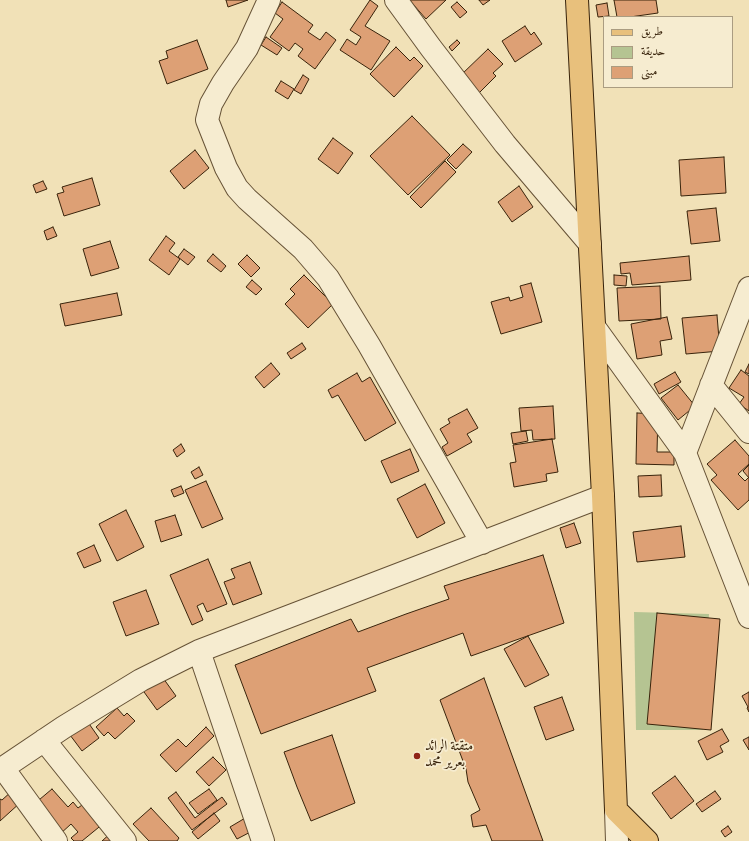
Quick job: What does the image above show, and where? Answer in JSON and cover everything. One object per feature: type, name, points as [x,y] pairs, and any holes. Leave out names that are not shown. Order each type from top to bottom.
[{"type":"main road","points":[[577,1],[595,328],[616,810],[647,841]]},
{"type":"street","points":[[269,0],[247,48],[223,83],[211,104],[207,120],[226,168],[237,188],[247,199],[303,249],[328,278],[369,345],[482,542]]},
{"type":"street","points":[[396,0],[505,144],[590,244]]},
{"type":"street","points":[[685,453],[711,385],[747,300]]},
{"type":"street","points":[[595,328],[685,453],[749,617]]},
{"type":"street","points":[[711,385],[749,432]]},
{"type":"street","points":[[56,841],[1,769],[64,727],[141,680],[199,651],[603,496]]},
{"type":"street","points":[[199,651],[263,841]]},
{"type":"street","points":[[44,740],[125,841]]},
{"type":"street","points":[[616,810],[617,841]]},
{"type":"green space","points":[[634,612],[709,614],[703,730],[636,730]]},
{"type":"building","points":[[226,0],[248,0],[228,7]]},
{"type":"building","points":[[370,0],[378,6],[365,26],[390,41],[371,70],[340,50],[347,39],[356,45],[361,37],[350,30]]},
{"type":"building","points":[[406,0],[446,0],[426,19],[412,3]]},
{"type":"building","points":[[479,0],[490,0],[483,5]]},
{"type":"building","points":[[614,0],[656,0],[658,13],[637,16],[617,16]]},
{"type":"building","points":[[282,2],[313,25],[308,32],[320,40],[326,32],[336,40],[315,69],[298,56],[303,49],[295,43],[289,51],[270,37],[283,19],[275,13]]},
{"type":"building","points":[[457,2],[467,12],[460,18],[451,7]]},
{"type":"building","points":[[607,3],[609,16],[598,17],[596,5]]},
{"type":"building","points":[[525,26],[531,35],[534,32],[542,44],[515,62],[502,41]]},
{"type":"building","points":[[266,37],[282,48],[277,55],[261,45]]},
{"type":"building","points":[[197,40],[208,69],[167,84],[159,61],[168,58],[166,51]]},
{"type":"building","points":[[457,40],[460,43],[452,51],[449,47]]},
{"type":"building","points":[[396,47],[410,61],[414,57],[423,66],[394,97],[370,74]]},
{"type":"building","points":[[488,49],[503,64],[493,73],[496,76],[479,93],[461,75]]},
{"type":"building","points":[[303,75],[309,79],[301,94],[294,90]]},
{"type":"building","points":[[281,81],[294,89],[288,99],[275,91]]},
{"type":"building","points":[[412,116],[450,155],[408,195],[370,156]]},
{"type":"building","points":[[333,138],[353,153],[338,174],[318,159]]},
{"type":"building","points":[[463,144],[472,152],[456,169],[447,160]]},
{"type":"building","points":[[195,150],[209,168],[184,189],[170,171]]},
{"type":"building","points":[[724,157],[726,193],[681,196],[679,160]]},
{"type":"building","points":[[445,161],[456,172],[421,208],[410,197]]},
{"type":"building","points":[[92,178],[100,205],[64,216],[57,194],[64,192],[62,187]]},
{"type":"building","points":[[43,181],[47,189],[36,193],[33,185]]},
{"type":"building","points":[[519,186],[533,207],[512,222],[498,202]]},
{"type":"building","points":[[716,208],[720,241],[691,244],[687,211]]},
{"type":"building","points":[[53,227],[57,236],[47,240],[44,231]]},
{"type":"building","points":[[166,236],[175,243],[169,251],[180,259],[169,275],[149,260]]},
{"type":"building","points":[[110,241],[119,268],[91,276],[83,249]]},
{"type":"building","points":[[184,249],[195,257],[188,265],[178,257]]},
{"type":"building","points":[[213,254],[226,266],[221,272],[207,261]]},
{"type":"building","points":[[247,255],[260,268],[251,277],[238,264]]},
{"type":"building","points":[[689,256],[691,280],[632,285],[630,273],[621,274],[620,263]]},
{"type":"building","points":[[304,275],[333,304],[308,328],[285,304],[295,294],[290,289]]},
{"type":"building","points":[[614,275],[627,276],[626,286],[614,285]]},
{"type":"building","points":[[252,280],[262,289],[256,295],[246,287]]},
{"type":"building","points":[[531,283],[542,322],[501,334],[491,302],[509,297],[510,301],[523,297],[520,286]]},
{"type":"building","points":[[660,286],[661,319],[619,321],[617,288]]},
{"type":"building","points":[[117,293],[122,315],[65,326],[60,304]]},
{"type":"building","points":[[717,315],[720,351],[686,354],[682,318]]},
{"type":"building","points":[[667,317],[672,339],[660,341],[662,355],[637,359],[631,324]]},
{"type":"building","points":[[302,343],[306,349],[291,359],[287,353]]},
{"type":"building","points":[[271,363],[280,374],[264,388],[255,377]]},
{"type":"building","points":[[749,364],[749,374],[745,372]]},
{"type":"building","points":[[741,370],[749,376],[749,411],[739,404],[744,397],[729,388]]},
{"type":"building","points":[[675,372],[681,382],[659,394],[654,384]]},
{"type":"building","points":[[357,373],[362,382],[370,377],[396,423],[365,441],[338,395],[332,398],[328,390]]},
{"type":"building","points":[[678,385],[695,406],[678,420],[661,398]]},
{"type":"building","points":[[553,406],[555,439],[533,440],[532,430],[521,431],[519,408]]},
{"type":"building","points":[[467,409],[478,428],[467,434],[472,442],[447,456],[442,447],[448,443],[440,429],[450,423],[448,419]]},
{"type":"building","points":[[637,413],[658,414],[657,452],[674,452],[674,465],[636,464]]},
{"type":"building","points":[[526,431],[528,441],[513,444],[511,433]]},
{"type":"building","points":[[552,439],[558,472],[546,474],[547,481],[514,487],[510,463],[516,462],[513,445]]},
{"type":"building","points":[[735,440],[749,456],[749,464],[738,474],[745,481],[749,477],[749,500],[738,510],[711,480],[717,475],[707,464]]},
{"type":"building","points":[[181,444],[185,451],[177,457],[173,450]]},
{"type":"building","points":[[410,449],[419,471],[391,483],[381,461]]},
{"type":"building","points":[[749,465],[749,478],[743,471]]},
{"type":"building","points":[[199,467],[203,475],[195,479],[191,472]]},
{"type":"building","points":[[661,475],[662,496],[639,497],[638,476]]},
{"type":"building","points":[[206,481],[223,519],[202,528],[185,490]]},
{"type":"building","points":[[425,484],[445,523],[417,538],[397,499]]},
{"type":"building","points":[[181,486],[184,493],[174,497],[171,490]]},
{"type":"building","points":[[126,510],[144,547],[117,561],[99,524]]},
{"type":"building","points":[[175,515],[182,535],[161,542],[155,521]]},
{"type":"building","points":[[574,523],[581,543],[566,548],[560,528]]},
{"type":"building","points":[[681,526],[685,557],[637,562],[633,532]]},
{"type":"building","points":[[94,545],[101,561],[84,568],[77,553]]},
{"type":"building","points":[[543,555],[564,623],[471,656],[463,633],[367,668],[376,691],[261,734],[235,665],[351,619],[358,632],[449,599],[444,586]]},
{"type":"building","points":[[208,559],[227,604],[207,612],[203,603],[197,606],[203,620],[192,625],[170,575]]},
{"type":"building","points":[[250,562],[262,594],[233,605],[224,582],[235,578],[231,569]]},
{"type":"building","points":[[146,590],[159,624],[126,636],[113,602]]},
{"type":"building","points":[[657,613],[720,619],[711,730],[647,724]]},
{"type":"building","points":[[528,636],[549,675],[525,687],[504,649]]},
{"type":"building","points":[[158,671],[176,696],[157,710],[139,685]]},
{"type":"building","points":[[484,678],[543,841],[492,841],[486,825],[473,827],[471,815],[480,810],[468,782],[466,769],[440,700]]},
{"type":"building","points":[[749,692],[749,712],[742,696]]},
{"type":"building","points":[[562,697],[574,730],[546,740],[534,707]]},
{"type":"building","points":[[117,708],[124,716],[127,713],[135,721],[115,739],[108,732],[104,736],[96,727]]},
{"type":"building","points":[[85,718],[99,738],[82,751],[67,731]]},
{"type":"building","points":[[206,727],[214,736],[176,772],[160,755],[178,739],[186,747]]},
{"type":"building","points":[[722,729],[729,741],[720,746],[723,752],[707,760],[698,741]]},
{"type":"building","points":[[332,735],[355,803],[311,821],[284,752]]},
{"type":"building","points":[[749,737],[749,750],[743,740]]},
{"type":"building","points":[[213,757],[226,770],[209,786],[196,772]]},
{"type":"building","points":[[675,776],[694,801],[671,819],[652,793]]},
{"type":"building","points":[[52,789],[68,807],[73,802],[78,808],[86,802],[104,823],[82,841],[74,841],[71,838],[78,832],[71,824],[59,835],[33,805]]},
{"type":"building","points":[[209,789],[217,800],[198,814],[189,803]]},
{"type":"building","points":[[12,791],[21,802],[0,821],[0,799],[2,800]]},
{"type":"building","points":[[715,791],[721,799],[702,812],[696,804]]},
{"type":"building","points":[[176,792],[195,818],[222,797],[227,804],[192,830],[168,798]]},
{"type":"building","points":[[151,808],[179,838],[177,841],[149,841],[133,824]]},
{"type":"building","points":[[214,813],[220,821],[198,839],[192,832]]},
{"type":"building","points":[[252,814],[260,827],[237,839],[230,827]]},
{"type":"building","points":[[728,826],[732,832],[725,837],[721,831]]},
{"type":"building","points":[[113,831],[123,841],[102,841]]},
{"type":"place","name":"متقتة الرائد بعرير محمد","points":[[417,756]]}]
